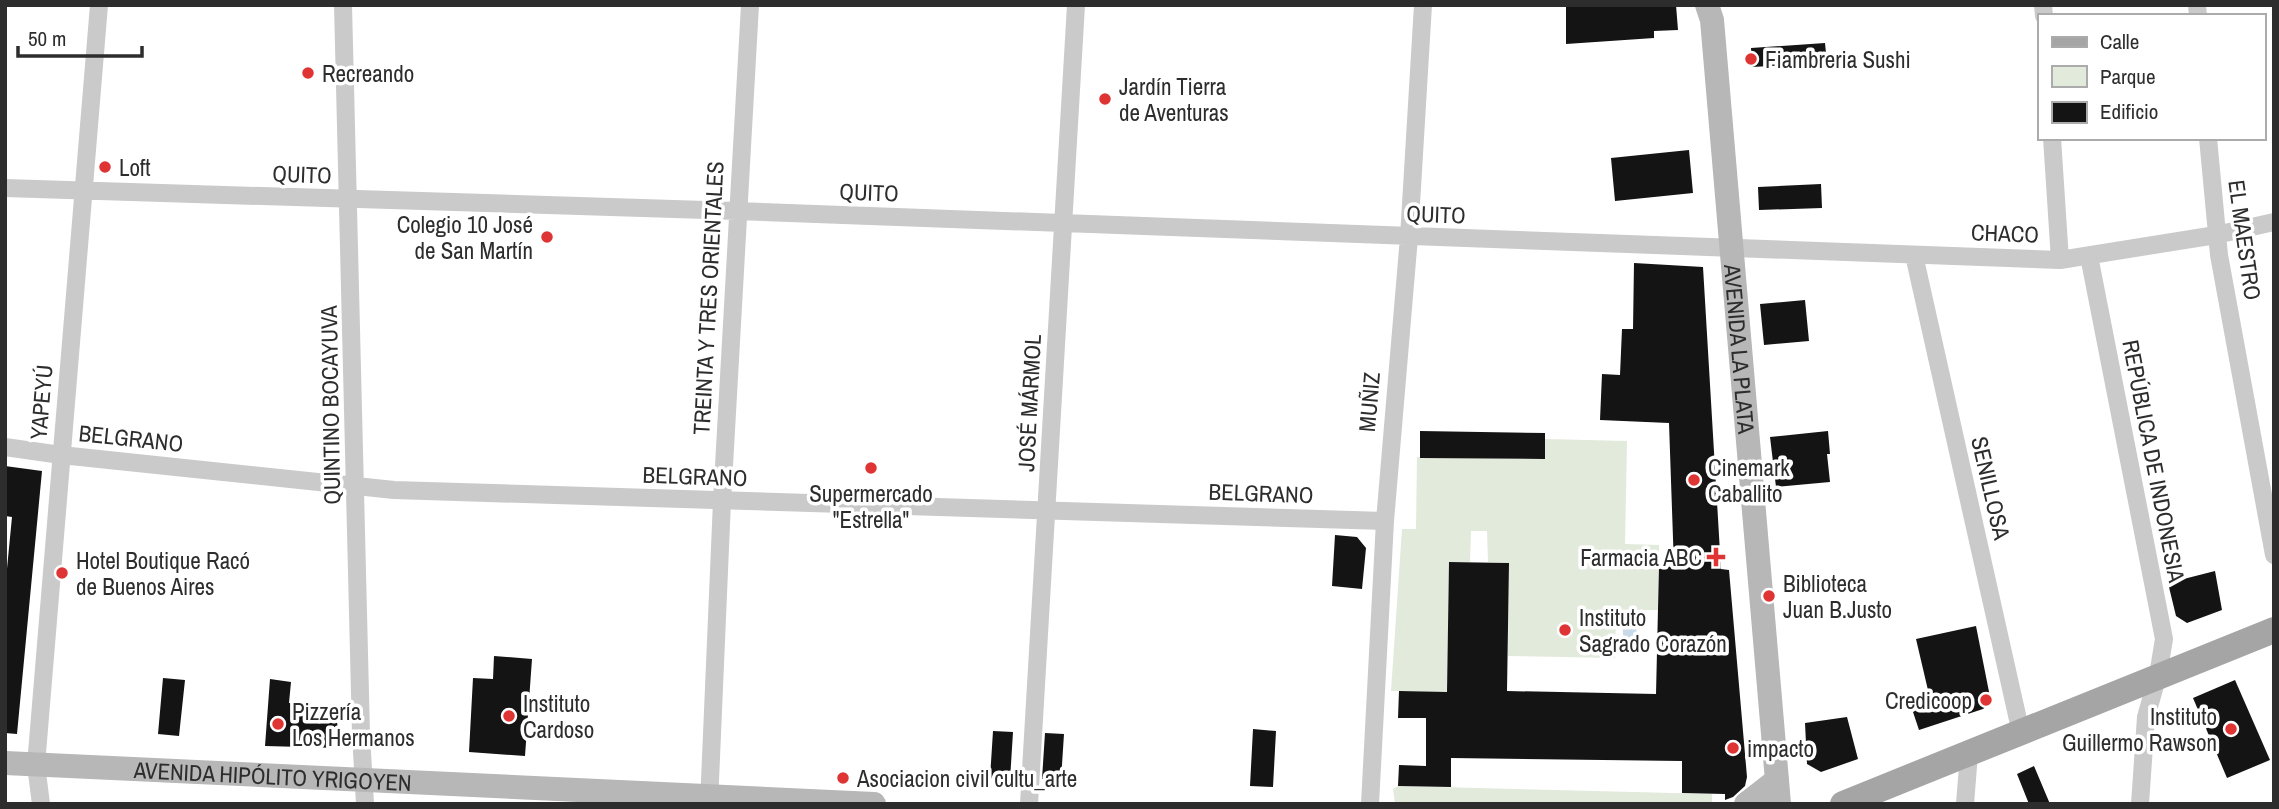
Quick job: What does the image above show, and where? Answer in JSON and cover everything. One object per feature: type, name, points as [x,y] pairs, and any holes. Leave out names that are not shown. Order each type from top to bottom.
[{"type":"main road","name":"AVENIDA LA PLATA","points":[[1711,10],[1778,792]]},
{"type":"main road","points":[[1843,804],[2274,630]]},
{"type":"main road","name":"AVENIDA HIPÓLITO YRIGOYEN","points":[[5,763],[364,793],[874,804]]},
{"type":"main road","points":[[1746,804],[1778,792]]},
{"type":"street","name":"YAPEYÚ","points":[[41,804],[36,765],[99,5]]},
{"type":"street","name":"QUINTINO BOCAYUVA","points":[[343,5],[364,793]]},
{"type":"street","name":"TREINTA Y TRES ORIENTALES","points":[[709,799],[722,501],[750,5]]},
{"type":"street","name":"JOSÉ MÁRMOL","points":[[1029,804],[1076,5]]},
{"type":"street","name":"MUÑIZ","points":[[1370,804],[1385,521],[1409,237],[1423,5]]},
{"type":"street","points":[[2052,140],[2060,260]]},
{"type":"street","name":"EL MAESTRO","points":[[2208,140],[2216,234],[2274,555]]},
{"type":"street","name":"QUITO","points":[[5,188],[1731,247]]},
{"type":"street","name":"CHACO","points":[[1731,247],[2060,260],[2274,222]]},
{"type":"street","name":"SENILLOSA","points":[[1914,255],[2021,733]]},
{"type":"street","name":"REPÚBLICA DE INDONESIA","points":[[2089,256],[2164,639],[2158,675],[2146,717],[2140,804]]},
{"type":"street","name":"BELGRANO","points":[[5,447],[356,487],[453,493],[1385,521]]},
{"type":"street","points":[[1965,804],[1969,754]]},
{"type":"green space","points":[[1545,439],[1627,441],[1625,544],[1659,545],[1658,610],[1616,610],[1615,658],[1508,656],[1509,563],[1488,562],[1487,531],[1471,531],[1470,562],[1449,562],[1447,704],[1432,692],[1391,691],[1402,529],[1416,529],[1417,457],[1544,459]]},
{"type":"green space","points":[[1398,786],[1712,794],[1712,804],[1395,804],[1393,789]]},
{"type":"water","points":[[1636,615],[1637,649],[1624,650],[1622,616]]},
{"type":"building","points":[[1566,5],[1676,5],[1678,30],[1654,31],[1654,38],[1566,44]]},
{"type":"building","points":[[1825,43],[1827,63],[1752,67],[1751,48]]},
{"type":"building","points":[[1689,150],[1693,193],[1615,201],[1611,158]]},
{"type":"building","points":[[1821,184],[1822,208],[1759,210],[1758,187]]},
{"type":"building","points":[[1634,263],[1703,267],[1721,569],[1729,570],[1747,777],[1745,786],[1733,797],[1725,800],[1725,794],[1682,793],[1682,761],[1451,758],[1451,787],[1398,786],[1399,765],[1426,766],[1426,718],[1398,718],[1399,691],[1447,692],[1449,562],[1509,563],[1507,691],[1656,694],[1659,566],[1674,567],[1669,423],[1600,420],[1602,374],[1620,375],[1622,329],[1633,329]]},
{"type":"building","points":[[1805,300],[1809,341],[1764,345],[1760,304]]},
{"type":"building","points":[[1420,431],[1545,433],[1545,459],[1420,458]]},
{"type":"building","points":[[1828,431],[1830,482],[1776,487],[1770,437]]},
{"type":"building","points":[[5,466],[42,471],[17,734],[5,733],[5,589],[12,517],[5,516]]},
{"type":"building","points":[[1335,535],[1357,537],[1366,548],[1362,589],[1332,586]]},
{"type":"building","points":[[2215,571],[2222,610],[2187,623],[2176,616],[2168,583]]},
{"type":"building","points":[[1976,626],[1991,702],[1983,709],[1919,730],[1912,709],[1931,703],[1916,639]]},
{"type":"building","name":"Instituto Cardoso","points":[[494,656],[532,659],[525,756],[469,752],[473,678],[493,679]]},
{"type":"building","points":[[163,678],[185,680],[179,736],[158,734]]},
{"type":"building","points":[[270,679],[291,682],[289,703],[306,704],[305,710],[336,713],[340,748],[265,746]]},
{"type":"building","name":"Instituto Guillermo Rawson","points":[[2235,680],[2270,760],[2227,778],[2193,698]]},
{"type":"building","points":[[1847,717],[1858,759],[1821,772],[1807,764],[1805,723]]},
{"type":"building","points":[[1253,729],[1276,731],[1273,787],[1250,786]]},
{"type":"building","points":[[993,731],[1013,732],[1010,780],[990,778]]},
{"type":"building","points":[[1045,733],[1064,734],[1061,780],[1042,779]]},
{"type":"building","points":[[2034,766],[2050,804],[2029,804],[2017,774]]},
{"type":"place","name":"Fiambreria Sushi","points":[[1751,59]]},
{"type":"place","name":"Recreando","points":[[308,73]]},
{"type":"place","name":"Jardín Tierra de Aventuras","points":[[1105,99]]},
{"type":"place","name":"Loft","points":[[105,167]]},
{"type":"place","name":"Colegio 10 José de San Martín","points":[[547,237]]},
{"type":"place","name":"Supermercado \"Estrella\"","points":[[871,468]]},
{"type":"place","name":"Cinemark Caballito","points":[[1694,480]]},
{"type":"place","name":"Farmacia ABC","points":[[1716,557]]},
{"type":"place","name":"Hotel Boutique Racó de Buenos Aires","points":[[62,573]]},
{"type":"place","name":"Biblioteca Juan B.Justo","points":[[1769,596]]},
{"type":"place","name":"Instituto Sagrado Corazón","points":[[1565,630]]},
{"type":"place","name":"Credicoop","points":[[1986,700]]},
{"type":"place","name":"Instituto Cardoso","points":[[509,716]]},
{"type":"place","name":"Pizzería Los Hermanos","points":[[278,724]]},
{"type":"place","name":"Instituto Guillermo Rawson","points":[[2231,729]]},
{"type":"place","name":"impacto","points":[[1733,748]]},
{"type":"place","name":"Asociacion civil cultu_arte","points":[[843,778]]}]
